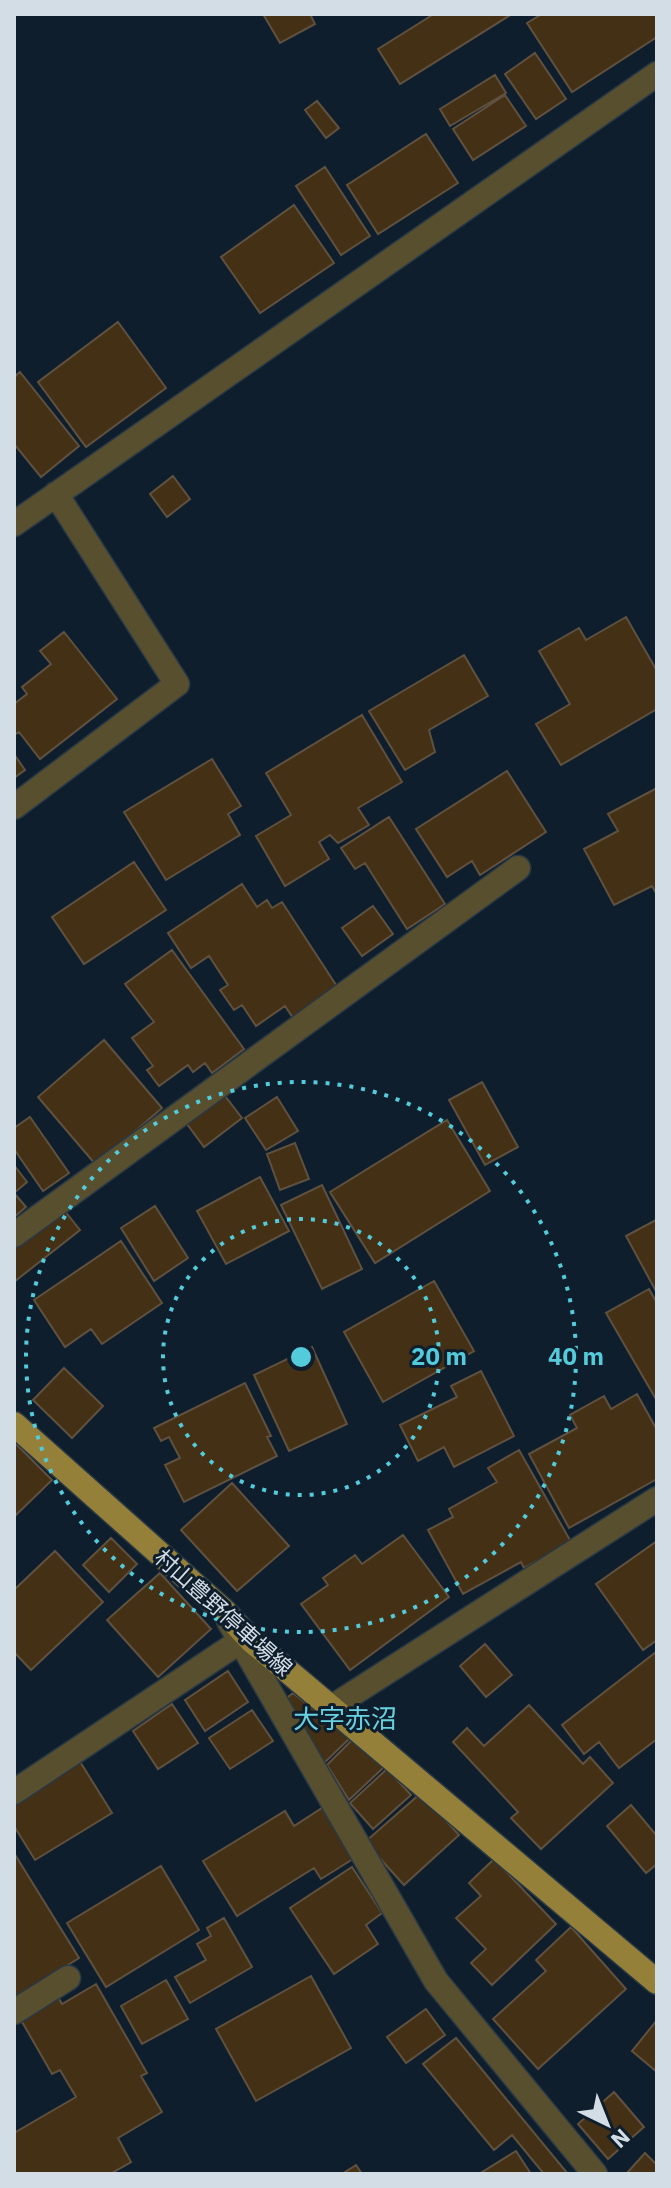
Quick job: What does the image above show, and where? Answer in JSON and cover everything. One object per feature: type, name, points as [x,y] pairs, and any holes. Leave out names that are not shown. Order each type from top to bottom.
[{"type":"main road","name":"村山豊野停車場線","points":[[14,1424],[224,1611],[252,1641],[657,1982]]},
{"type":"street","points":[[14,524],[657,74]]},
{"type":"street","points":[[14,807],[177,684],[56,494]]},
{"type":"street","points":[[14,1235],[518,868]]},
{"type":"street","points":[[332,1707],[657,1499]]},
{"type":"street","points":[[224,1611],[436,1981],[595,2174]]},
{"type":"street","points":[[14,1792],[239,1642]]},
{"type":"street","points":[[14,2012],[68,1978]]},
{"type":"building","points":[[263,14],[310,14],[315,24],[280,43]]},
{"type":"building","points":[[434,14],[512,14],[400,84],[378,49]]},
{"type":"building","points":[[542,14],[657,14],[657,37],[572,92],[527,23]]},
{"type":"building","points":[[535,53],[566,99],[536,119],[505,74]]},
{"type":"building","points":[[495,75],[506,93],[450,126],[440,109]]},
{"type":"building","points":[[505,95],[526,126],[473,160],[453,129]]},
{"type":"building","points":[[317,101],[339,128],[326,138],[305,110]]},
{"type":"building","points":[[426,134],[458,183],[378,234],[347,185]]},
{"type":"building","points":[[325,167],[370,236],[341,255],[296,186]]},
{"type":"building","points":[[294,205],[334,263],[260,313],[221,257]]},
{"type":"building","points":[[118,322],[166,388],[86,447],[38,382]]},
{"type":"building","points":[[20,372],[79,446],[41,477],[14,444],[14,377]]},
{"type":"building","points":[[173,476],[190,499],[167,517],[150,494]]},
{"type":"building","points":[[626,617],[657,671],[657,709],[561,765],[536,724],[570,704],[539,651],[579,628],[586,640]]},
{"type":"building","points":[[64,632],[117,699],[40,759],[19,732],[14,735],[14,704],[27,694],[22,687],[51,664],[40,651]]},
{"type":"building","points":[[464,655],[488,696],[429,730],[435,752],[405,770],[369,711]]},
{"type":"building","points":[[362,715],[402,782],[358,808],[369,825],[338,843],[330,835],[319,842],[329,859],[285,886],[256,836],[291,815],[266,773]]},
{"type":"building","points":[[14,754],[25,770],[14,778]]},
{"type":"building","points":[[212,759],[241,806],[228,814],[240,835],[166,880],[124,812]]},
{"type":"building","points":[[507,771],[546,832],[480,875],[472,861],[447,877],[416,829]]},
{"type":"building","points":[[657,788],[657,895],[652,886],[614,905],[584,849],[618,831],[608,814]]},
{"type":"building","points":[[389,817],[445,904],[407,929],[365,863],[355,869],[341,848]]},
{"type":"building","points":[[134,862],[166,910],[84,964],[52,917]]},
{"type":"building","points":[[242,884],[257,907],[267,900],[272,908],[282,902],[338,988],[293,1018],[285,1006],[256,1026],[242,1005],[234,1010],[220,990],[228,985],[209,956],[191,968],[168,933]]},
{"type":"building","points":[[373,906],[393,934],[362,956],[342,928]]},
{"type":"building","points":[[172,950],[244,1049],[212,1073],[205,1063],[193,1072],[188,1065],[159,1086],[147,1070],[153,1066],[132,1038],[154,1022],[125,984]]},
{"type":"building","points":[[104,1040],[162,1108],[96,1165],[38,1097]]},
{"type":"building","points":[[482,1082],[518,1147],[485,1165],[449,1100]]},
{"type":"building","points":[[222,1092],[242,1118],[204,1147],[184,1120]]},
{"type":"building","points":[[277,1097],[298,1131],[266,1150],[245,1118]]},
{"type":"building","points":[[30,1117],[69,1173],[43,1191],[14,1149],[14,1128]]},
{"type":"building","points":[[447,1120],[490,1191],[375,1263],[330,1192]]},
{"type":"building","points":[[295,1143],[309,1179],[280,1190],[267,1154]]},
{"type":"building","points":[[14,1165],[27,1182],[14,1193]]},
{"type":"building","points":[[260,1177],[289,1231],[226,1264],[197,1211]]},
{"type":"building","points":[[322,1185],[362,1269],[322,1289],[281,1205]]},
{"type":"building","points":[[14,1193],[26,1207],[14,1217]]},
{"type":"building","points":[[155,1206],[188,1258],[154,1281],[121,1228]]},
{"type":"building","points":[[64,1210],[80,1230],[14,1282],[14,1249]]},
{"type":"building","points":[[657,1221],[657,1293],[626,1236]]},
{"type":"building","points":[[121,1241],[162,1303],[102,1344],[91,1329],[65,1347],[34,1300]]},
{"type":"building","points":[[434,1281],[474,1351],[383,1402],[344,1332]]},
{"type":"building","points":[[649,1289],[657,1303],[657,1401],[606,1313]]},
{"type":"building","points":[[312,1347],[347,1424],[289,1451],[254,1375]]},
{"type":"building","points":[[64,1368],[103,1406],[72,1438],[33,1400]]},
{"type":"building","points":[[481,1371],[514,1436],[454,1467],[444,1447],[418,1461],[400,1425],[457,1397],[451,1386]]},
{"type":"building","points":[[245,1383],[271,1436],[267,1437],[277,1456],[184,1502],[165,1465],[180,1458],[169,1437],[161,1441],[154,1428]]},
{"type":"building","points":[[637,1394],[657,1430],[657,1479],[569,1528],[529,1454],[577,1428],[570,1415],[604,1396],[611,1409]]},
{"type":"building","points":[[14,1442],[52,1480],[14,1517]]},
{"type":"building","points":[[519,1450],[571,1542],[524,1568],[521,1562],[463,1594],[428,1530],[453,1517],[449,1509],[497,1482],[488,1468]]},
{"type":"building","points":[[232,1483],[289,1546],[237,1591],[181,1530]]},
{"type":"building","points":[[403,1535],[449,1597],[350,1670],[301,1604],[328,1585],[323,1578],[355,1555],[362,1564]]},
{"type":"building","points":[[111,1538],[137,1564],[109,1592],[83,1565]]},
{"type":"building","points":[[657,1541],[657,1640],[643,1650],[596,1584]]},
{"type":"building","points":[[55,1551],[103,1602],[31,1670],[14,1652],[14,1590]]},
{"type":"building","points":[[160,1573],[211,1629],[158,1677],[107,1620]]},
{"type":"building","points":[[485,1644],[512,1675],[486,1697],[460,1666]]},
{"type":"building","points":[[656,1652],[657,1739],[619,1768],[599,1742],[584,1754],[562,1725]]},
{"type":"building","points":[[228,1671],[248,1702],[205,1731],[185,1700]]},
{"type":"building","points":[[293,1693],[350,1738],[324,1763],[283,1701]]},
{"type":"building","points":[[172,1704],[198,1743],[158,1769],[133,1731]]},
{"type":"building","points":[[529,1705],[583,1764],[590,1757],[613,1783],[541,1849],[511,1818],[518,1812],[453,1742],[467,1728],[484,1746]]},
{"type":"building","points":[[252,1710],[273,1741],[230,1769],[209,1738]]},
{"type":"building","points":[[352,1740],[385,1766],[349,1800],[327,1765]]},
{"type":"building","points":[[79,1760],[112,1813],[35,1860],[14,1826],[14,1801]]},
{"type":"building","points":[[387,1769],[411,1795],[373,1829],[350,1803]]},
{"type":"building","points":[[421,1793],[459,1835],[404,1885],[365,1842]]},
{"type":"building","points":[[631,1805],[657,1836],[657,1864],[646,1873],[607,1826]]},
{"type":"building","points":[[322,1808],[353,1859],[321,1879],[314,1868],[237,1916],[203,1861],[285,1811],[294,1826]]},
{"type":"building","points":[[14,1853],[79,1958],[14,1999]]},
{"type":"building","points":[[494,1859],[556,1924],[492,1985],[471,1963],[486,1949],[456,1918],[481,1896],[469,1883]]},
{"type":"building","points":[[161,1866],[199,1930],[106,1987],[67,1923]]},
{"type":"building","points":[[352,1867],[382,1913],[366,1925],[378,1944],[334,1974],[290,1908]]},
{"type":"building","points":[[224,1918],[252,1967],[190,2003],[175,1977],[206,1960],[197,1944],[211,1936],[207,1928]]},
{"type":"building","points":[[571,1927],[626,1989],[538,2069],[493,2019],[546,1971],[536,1960]]},
{"type":"building","points":[[311,1976],[351,2048],[256,2101],[216,2029]]},
{"type":"building","points":[[166,1980],[188,2019],[142,2044],[121,2006]]},
{"type":"building","points":[[96,1984],[147,2073],[141,2076],[162,2112],[118,2138],[131,2162],[110,2174],[14,2174],[14,2133],[76,2097],[60,2070],[52,2074],[21,2020],[58,1997],[62,2004]]},
{"type":"building","points":[[426,2009],[445,2035],[406,2063],[387,2037]]},
{"type":"building","points":[[657,2020],[657,2072],[632,2051]]},
{"type":"building","points":[[456,2038],[568,2174],[544,2174],[512,2135],[494,2150],[423,2064]]},
{"type":"building","points":[[614,2092],[644,2127],[608,2159],[578,2124]]},
{"type":"building","points":[[516,2151],[531,2174],[479,2174]]},
{"type":"building","points":[[645,2153],[657,2165],[657,2174],[626,2174]]},
{"type":"building","points":[[356,2165],[362,2174],[342,2174]]},
{"type":"district","name":"大字赤沼","points":[[345,1718]]}]
